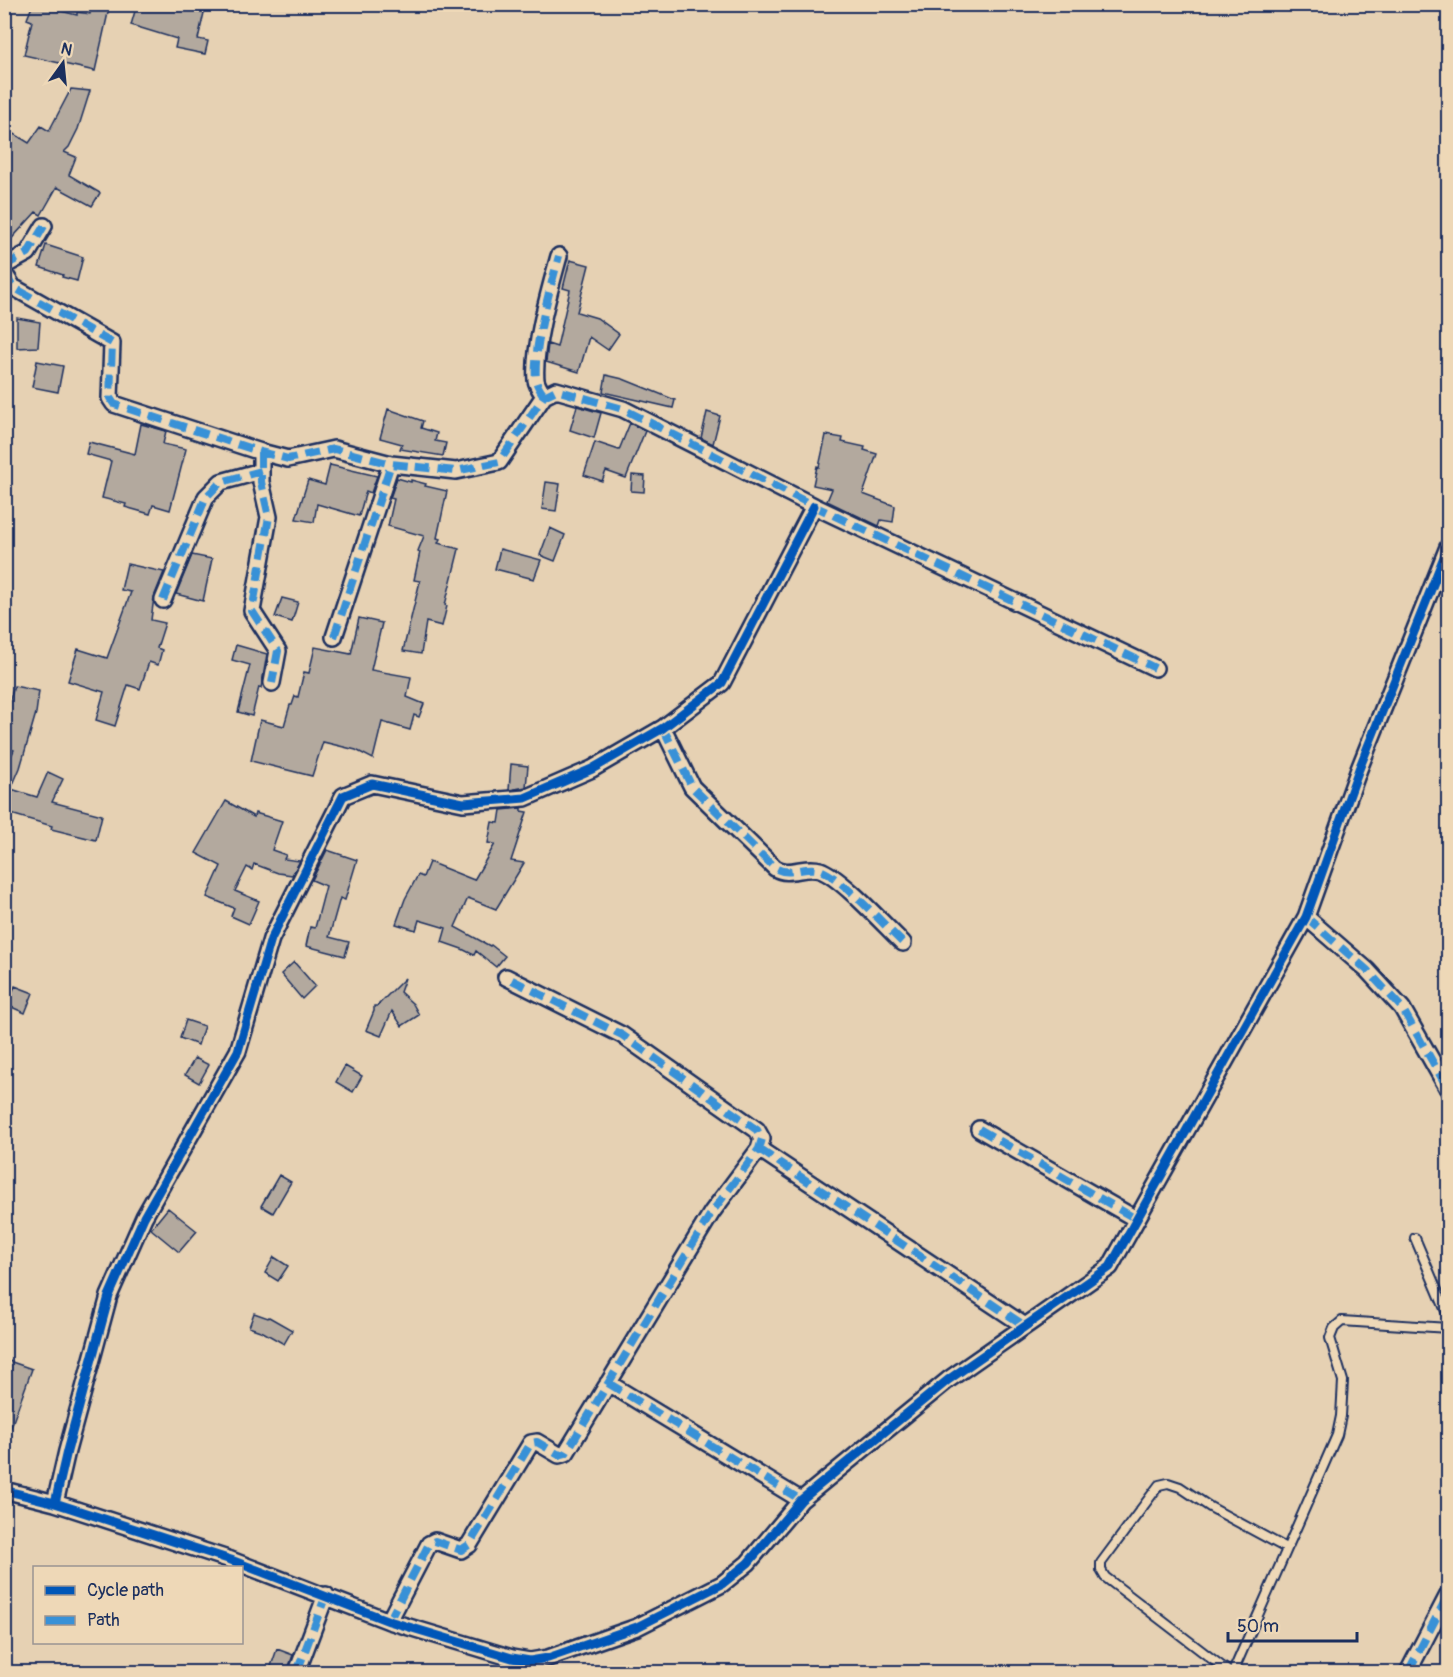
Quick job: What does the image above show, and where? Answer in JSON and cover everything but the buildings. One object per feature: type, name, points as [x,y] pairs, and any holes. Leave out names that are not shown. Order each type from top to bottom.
[{"type":"street","points":[[4,266],[28,253],[44,226]]},
{"type":"street","points":[[544,396],[536,382],[537,354],[559,256]]},
{"type":"street","points":[[4,273],[13,287],[112,343],[110,398],[114,404],[288,459],[334,449],[391,464],[456,471],[499,462],[544,396],[556,390],[623,409],[814,506],[1155,668]]},
{"type":"street","points":[[261,452],[261,482],[269,518],[252,611],[279,651],[272,684]]},
{"type":"street","points":[[334,637],[391,464]]},
{"type":"street","points":[[163,600],[206,496],[221,482],[261,471]]},
{"type":"street","points":[[55,1503],[109,1296],[144,1217],[238,1051],[271,939],[343,796],[372,784],[463,803],[525,798],[592,769],[663,728],[722,683],[814,506]]},
{"type":"street","points":[[4,1491],[55,1503],[231,1560],[389,1621],[512,1659],[530,1661],[548,1658],[637,1626],[722,1584],[748,1563],[801,1500],[948,1380],[1110,1267],[1306,917],[1359,769],[1449,548]]},
{"type":"street","points":[[663,728],[692,787],[775,868],[787,873],[808,868],[820,870],[836,879],[903,943]]},
{"type":"street","points":[[1306,917],[1367,970],[1402,1008],[1449,1089]]},
{"type":"street","points":[[389,1621],[429,1544],[435,1541],[461,1550],[465,1549],[528,1446],[533,1442],[559,1455],[566,1453],[711,1212],[759,1149],[762,1139],[757,1130],[622,1035],[506,977]]},
{"type":"street","points":[[979,1129],[1136,1219]]},
{"type":"street","points":[[759,1149],[1025,1326]]},
{"type":"street","points":[[608,1383],[801,1500]]},
{"type":"street","points":[[297,1672],[326,1595]]},
{"type":"street","points":[[1408,1672],[1449,1595]]},
{"type":"lane","points":[[1415,1238],[1449,1316]]},
{"type":"lane","points":[[1286,1548],[1180,1487],[1168,1483],[1159,1485],[1101,1563],[1101,1570],[1105,1577],[1231,1672],[1328,1456],[1341,1416],[1342,1381],[1330,1338],[1334,1328],[1342,1321],[1449,1328]]},
{"type":"marked path","points":[[4,266],[28,253],[44,226]]},
{"type":"marked path","points":[[544,396],[536,380],[537,351],[559,256]]},
{"type":"marked path","points":[[4,273],[13,287],[112,343],[110,398],[114,404],[288,459],[334,449],[391,464],[456,471],[499,462],[544,396],[556,390],[623,409],[814,506],[1155,668]]},
{"type":"marked path","points":[[261,452],[261,482],[269,517],[252,611],[278,651],[272,683]]},
{"type":"marked path","points":[[334,637],[391,464]]},
{"type":"marked path","points":[[163,600],[206,497],[221,482],[261,471]]},
{"type":"marked path","points":[[663,728],[692,787],[775,868],[786,871],[814,869],[829,874],[851,892],[903,943]]},
{"type":"marked path","points":[[1306,917],[1367,970],[1402,1008],[1448,1089]]},
{"type":"marked path","points":[[389,1621],[429,1544],[435,1541],[461,1550],[469,1545],[531,1443],[537,1442],[559,1455],[566,1453],[712,1212],[759,1149],[762,1139],[757,1130],[622,1035],[506,977]]},
{"type":"marked path","points":[[979,1129],[1136,1219]]},
{"type":"marked path","points":[[759,1149],[1025,1326]]},
{"type":"marked path","points":[[608,1383],[801,1500]]},
{"type":"marked path","points":[[297,1672],[326,1595]]},
{"type":"marked path","points":[[1408,1672],[1448,1595]]},
{"type":"cycle path","points":[[55,1503],[109,1296],[144,1217],[238,1051],[271,939],[343,796],[372,784],[463,803],[525,798],[592,769],[663,728],[722,683],[814,506]]},
{"type":"cycle path","points":[[4,1490],[55,1503],[231,1560],[389,1621],[512,1658],[530,1661],[548,1658],[637,1627],[722,1584],[748,1563],[801,1500],[948,1380],[1110,1267],[1306,917],[1359,769],[1448,547]]}]
